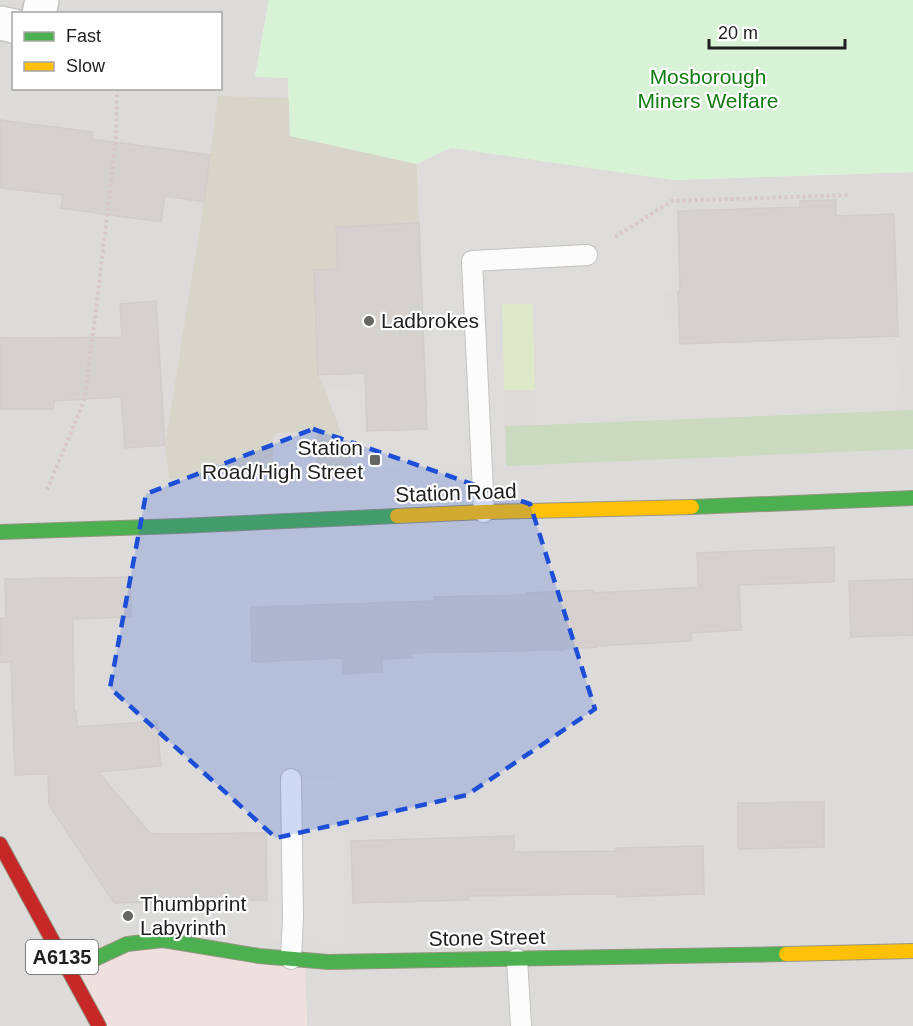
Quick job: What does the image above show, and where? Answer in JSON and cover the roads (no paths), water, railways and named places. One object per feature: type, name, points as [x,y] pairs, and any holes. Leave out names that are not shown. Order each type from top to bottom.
[{"type":"main road","name":"Station Road","points":[[0,532],[484,512],[913,498]]},
{"type":"main road","name":"A6135","points":[[0,844],[99,1026]]},
{"type":"main road","name":"Stone Street","points":[[69,971],[127,944],[163,940],[259,956],[328,962],[913,951]]},
{"type":"lane","points":[[484,512],[472,261],[587,255]]},
{"type":"lane","points":[[291,779],[293,918],[291,959]]},
{"type":"lane","points":[[517,959],[521,1026]]},
{"type":"place","name":"Ladbrokes","points":[[369,321]]},
{"type":"place","name":"Station Road/High Street","points":[[375,460]]},
{"type":"place","name":"Thumbprint Labyrinth","points":[[128,916]]},
{"type":"park label","name":"Mosborough Miners Welfare","points":[[708,89]]}]
